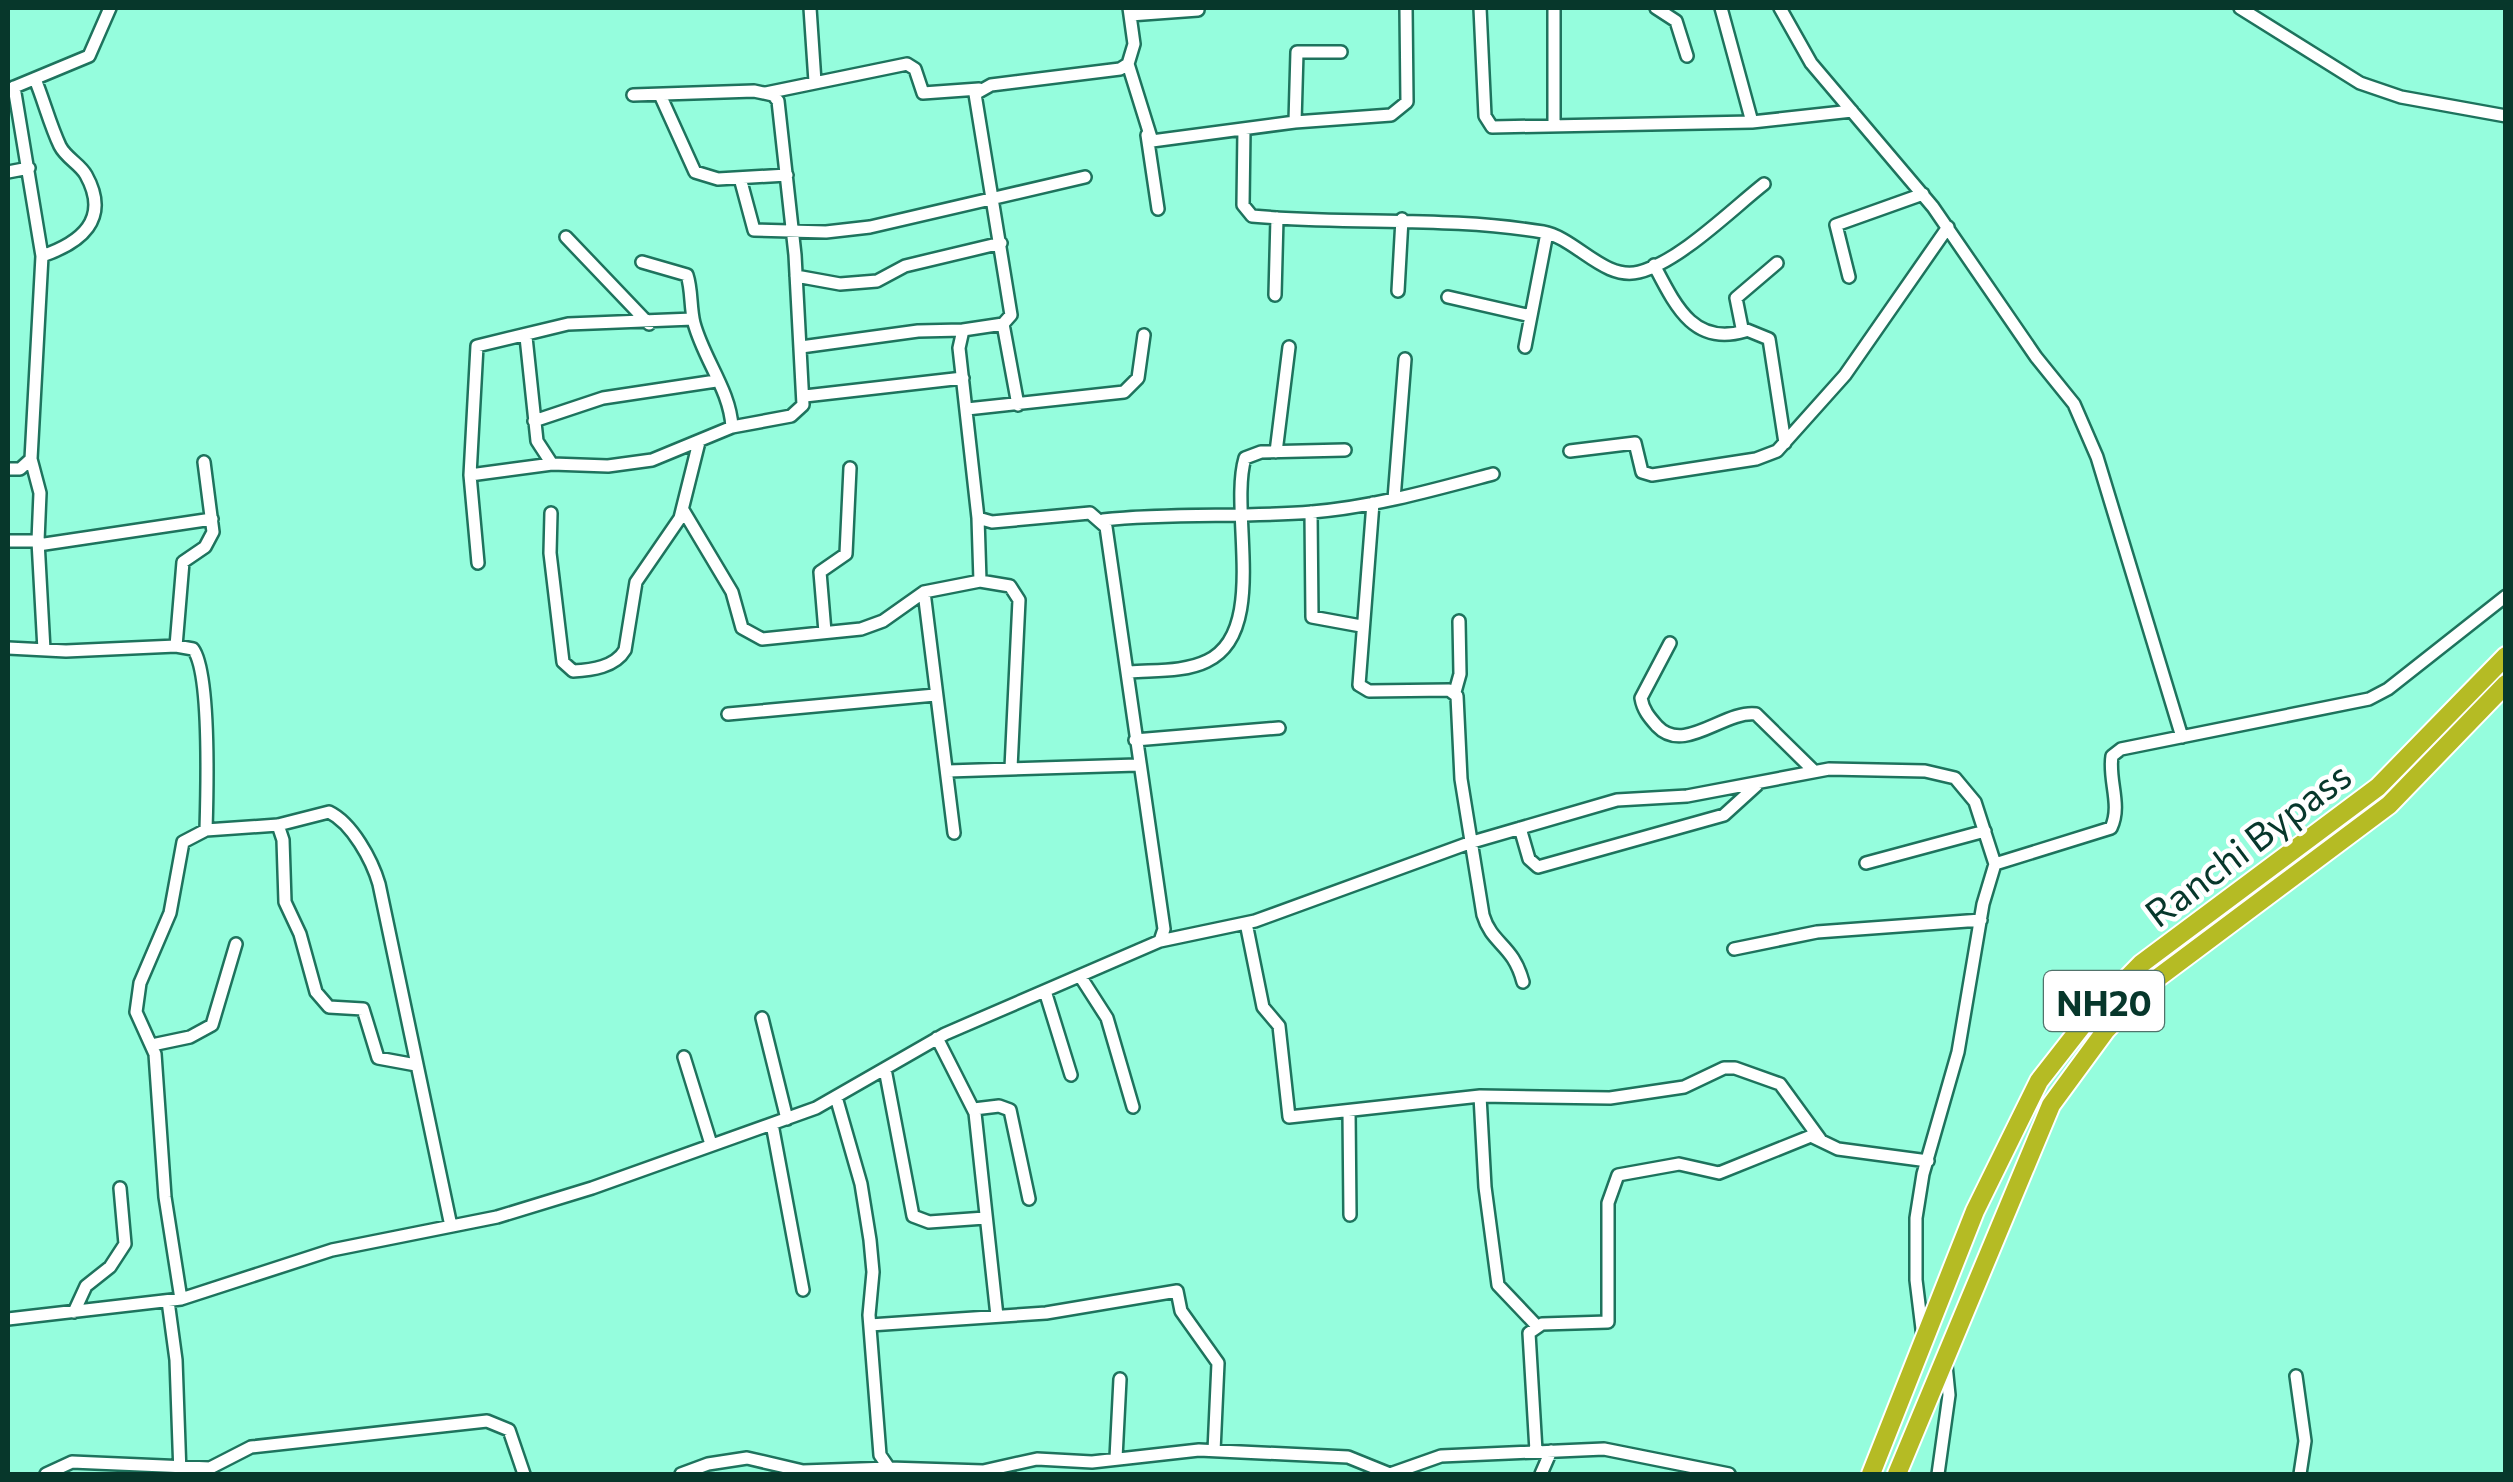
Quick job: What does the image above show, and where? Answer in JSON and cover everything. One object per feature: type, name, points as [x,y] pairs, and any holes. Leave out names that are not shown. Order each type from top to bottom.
[{"type":"highway","name":"Ranchi Bypass","points":[[1872,1474],[1974,1211],[2039,1081],[2089,1016],[2141,964],[2378,787],[2506,656]]},
{"type":"highway","name":"Ranchi Bypass","points":[[1897,1474],[2051,1104],[2106,1030],[2151,984],[2389,805],[2506,684]]},
{"type":"street","points":[[44,650],[38,543],[40,493],[32,459],[42,256],[29,168],[11,88],[89,56],[110,8]]},
{"type":"street","points":[[810,8],[815,82]]},
{"type":"street","points":[[1147,135],[1160,142],[1295,122],[1391,116],[1404,108],[1406,8]]},
{"type":"street","points":[[1480,8],[1487,123],[1499,128],[1752,122],[1852,111]]},
{"type":"street","points":[[1554,8],[1554,126]]},
{"type":"street","points":[[1656,8],[1676,21],[1688,56]]},
{"type":"street","points":[[1721,8],[1752,122]]},
{"type":"street","points":[[1780,8],[1811,63],[1948,227],[2088,430],[2182,737]]},
{"type":"street","points":[[2240,8],[2360,83],[2401,97],[2506,116]]},
{"type":"street","points":[[1158,209],[1139,90],[1128,64],[1134,44],[1130,11],[1198,10]]},
{"type":"street","points":[[1295,122],[1297,52],[1340,52]]},
{"type":"street","points":[[632,95],[766,92],[907,64],[915,70],[924,93],[1090,74],[1128,64]]},
{"type":"street","points":[[36,80],[62,149],[87,177],[93,204],[88,228],[78,242],[42,256]]},
{"type":"street","points":[[801,348],[918,331],[964,330],[1008,321],[1011,306],[1002,242],[974,104],[979,89]]},
{"type":"street","points":[[470,474],[552,464],[638,463],[732,427],[796,414],[805,396],[781,109],[766,92]]},
{"type":"street","points":[[661,96],[695,172],[718,180],[787,175]]},
{"type":"street","points":[[1244,129],[1244,210],[1252,216],[1464,221],[1548,233],[1568,240],[1611,269],[1634,274],[1654,266],[1764,184]]},
{"type":"street","points":[[8,172],[29,168]]},
{"type":"street","points":[[740,178],[754,230],[852,230],[995,202],[1085,178]]},
{"type":"street","points":[[1849,277],[1836,225],[1923,194]]},
{"type":"street","points":[[1275,296],[1277,218]]},
{"type":"street","points":[[1398,291],[1402,220]]},
{"type":"street","points":[[1570,450],[1635,443],[1642,472],[1652,475],[1767,456],[1785,442],[1845,375],[1948,227]]},
{"type":"street","points":[[1525,347],[1548,233]]},
{"type":"street","points":[[566,237],[648,324]]},
{"type":"street","points":[[796,276],[828,283],[877,281],[905,266],[1002,242]]},
{"type":"street","points":[[642,262],[686,275],[693,319],[716,381],[728,399],[732,427]]},
{"type":"street","points":[[1745,331],[1736,304],[1738,293],[1777,264]]},
{"type":"street","points":[[1654,266],[1675,303],[1706,333],[1722,337],[1745,331],[1769,339],[1785,442]]},
{"type":"street","points":[[1448,297],[1531,316]]},
{"type":"street","points":[[478,563],[470,474],[474,350],[483,344],[526,337],[568,324],[648,324],[693,319]]},
{"type":"street","points":[[1002,324],[1018,406]]},
{"type":"street","points":[[964,330],[959,348],[978,518],[980,581]]},
{"type":"street","points":[[966,410],[1124,392],[1138,378],[1144,335]]},
{"type":"street","points":[[526,337],[536,441],[552,464]]},
{"type":"street","points":[[1276,452],[1288,347]]},
{"type":"street","points":[[1394,499],[1405,359]]},
{"type":"street","points":[[805,396],[962,378]]},
{"type":"street","points":[[534,421],[603,398],[716,381]]},
{"type":"street","points":[[551,513],[550,553],[563,662],[573,671],[600,668],[622,656],[636,582],[682,510],[699,442]]},
{"type":"street","points":[[1130,672],[1196,666],[1232,642],[1239,616],[1245,458],[1276,452],[1344,450]]},
{"type":"street","points":[[8,469],[20,469],[32,459]]},
{"type":"street","points":[[176,646],[183,562],[210,542],[212,520],[204,462]]},
{"type":"street","points":[[825,632],[820,572],[846,554],[850,468]]},
{"type":"street","points":[[978,518],[992,522],[1090,512],[1103,520],[1310,512],[1394,499],[1493,474]]},
{"type":"street","points":[[1373,503],[1357,673],[1362,688],[1455,692]]},
{"type":"street","points":[[682,510],[726,580],[742,628],[748,635],[762,639],[872,626],[924,592],[980,581],[1010,586],[1018,600],[1011,768]]},
{"type":"street","points":[[1310,512],[1312,617],[1361,626]]},
{"type":"street","points":[[8,541],[38,543],[212,520]]},
{"type":"street","points":[[1103,520],[1130,672],[1138,765],[1164,928],[1160,941]]},
{"type":"street","points":[[924,592],[954,833]]},
{"type":"street","points":[[1996,864],[2111,828],[2116,818],[2112,756],[2133,746],[2369,699],[2388,689],[2506,596]]},
{"type":"street","points":[[1459,620],[1461,663],[1455,692],[1469,842],[1488,932],[1512,951],[1524,982]]},
{"type":"street","points":[[1670,643],[1641,698],[1644,711],[1661,730],[1678,737],[1737,716],[1756,714],[1814,771]]},
{"type":"street","points":[[8,648],[194,649],[201,666],[206,830]]},
{"type":"street","points":[[728,714],[934,694]]},
{"type":"street","points":[[1135,740],[1280,728]]},
{"type":"street","points":[[948,771],[1138,765]]},
{"type":"street","points":[[8,1319],[175,1300],[332,1250],[529,1208],[787,1119],[836,1098],[936,1038],[1160,941],[1246,923],[1469,842],[1617,800],[1687,796],[1758,786],[1814,771],[1870,768],[1941,773],[1968,790],[1996,864],[1958,1052],[1916,1218],[1914,1254],[1924,1346]]},
{"type":"street","points":[[1520,828],[1529,860],[1538,867],[1724,815],[1758,786]]},
{"type":"street","points":[[180,1471],[175,1300],[152,1045],[137,1022],[140,983],[170,914],[184,842],[206,830],[278,825],[335,814],[370,861],[452,1226]]},
{"type":"street","points":[[278,825],[283,840],[285,902],[300,934],[316,992],[329,1007],[363,1009],[378,1058],[416,1066]]},
{"type":"street","points":[[1866,863],[1985,832]]},
{"type":"street","points":[[1734,949],[1817,932],[1982,920]]},
{"type":"street","points":[[1246,923],[1263,1007],[1278,1026],[1288,1117],[1480,1096],[1610,1098],[1684,1087],[1724,1068],[1735,1068],[1780,1084],[1820,1139],[1838,1149],[1928,1161]]},
{"type":"street","points":[[152,1045],[190,1037],[212,1025],[236,944]]},
{"type":"street","points":[[1080,976],[1107,1018],[1132,1106]]},
{"type":"street","points":[[1046,991],[1071,1075]]},
{"type":"street","points":[[762,1018],[787,1119]]},
{"type":"street","points":[[936,1038],[974,1108],[996,1316]]},
{"type":"street","points":[[684,1057],[712,1144]]},
{"type":"street","points":[[885,1069],[913,1216],[929,1222],[985,1218]]},
{"type":"street","points":[[1480,1096],[1485,1187],[1498,1285],[1536,1325]]},
{"type":"street","points":[[836,1098],[864,1199],[873,1272],[870,1325],[880,1455],[888,1468]]},
{"type":"street","points":[[974,1108],[1000,1106],[1010,1110],[1029,1198]]},
{"type":"street","points":[[1349,1111],[1350,1216]]},
{"type":"street","points":[[772,1124],[803,1290]]},
{"type":"street","points":[[1536,1452],[1529,1333],[1536,1325],[1608,1322],[1608,1202],[1618,1175],[1679,1164],[1719,1172],[1802,1138],[1820,1139]]},
{"type":"street","points":[[74,1312],[86,1286],[115,1262],[125,1244],[120,1188]]},
{"type":"street","points":[[870,1325],[996,1316],[1177,1292],[1181,1311],[1218,1363],[1214,1451]]},
{"type":"street","points":[[1938,1474],[1949,1395],[1946,1358]]},
{"type":"street","points":[[2296,1376],[2305,1442],[2300,1474]]},
{"type":"street","points":[[1116,1458],[1120,1379]]},
{"type":"street","points":[[46,1474],[86,1462],[180,1471],[216,1468],[237,1450],[250,1447],[487,1421],[509,1430],[524,1474]]},
{"type":"street","points":[[681,1474],[708,1464],[747,1458],[803,1471],[983,1471],[1037,1459],[1092,1462],[1153,1452],[1214,1451],[1348,1457],[1390,1474],[1428,1458],[1618,1451],[1729,1474]]},
{"type":"street","points":[[1541,1474],[1551,1451]]}]
